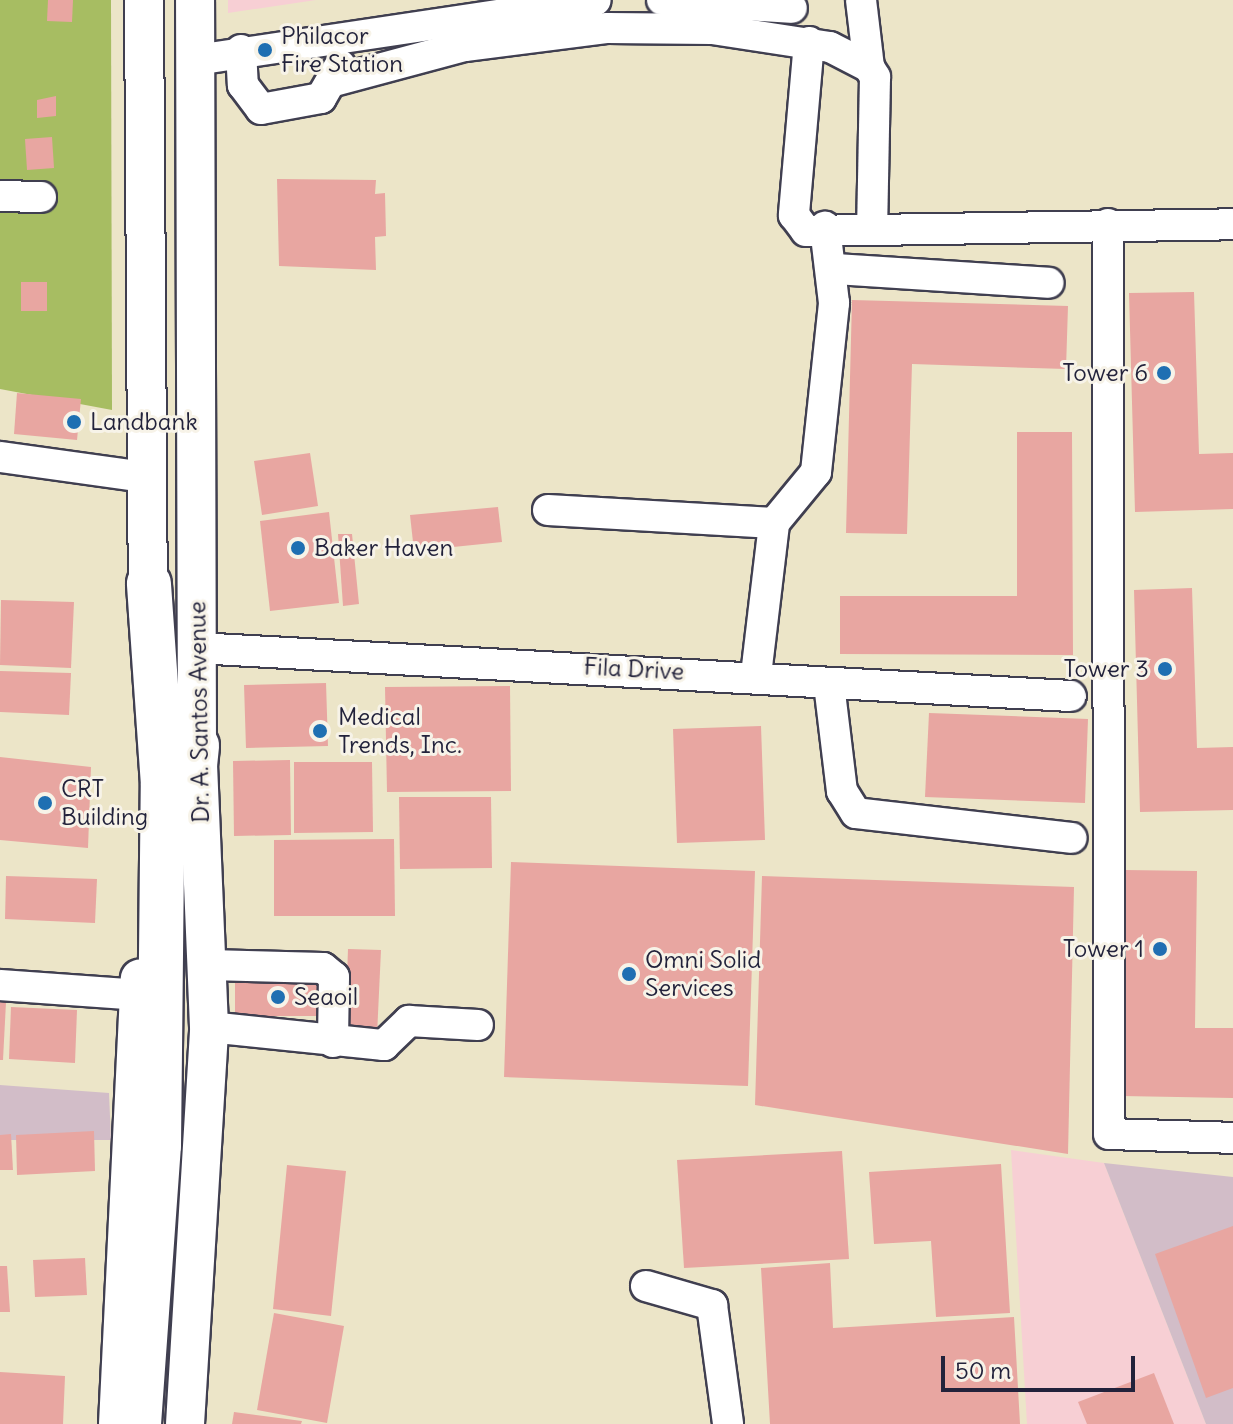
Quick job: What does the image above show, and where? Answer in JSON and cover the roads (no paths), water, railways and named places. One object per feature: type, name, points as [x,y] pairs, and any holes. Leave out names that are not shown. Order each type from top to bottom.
[{"type":"highway","points":[[149,583],[163,785],[159,1145],[152,1316],[156,1424]]},
{"type":"highway","points":[[139,1424],[152,1316],[197,746]]},
{"type":"main road","name":"Dr. A. Santos Avenue","points":[[118,1424],[140,995],[149,583],[145,477],[144,0]]},
{"type":"main road","name":"Dr. A. Santos Avenue","points":[[185,1424],[209,1027],[209,965],[197,746],[195,0]]},
{"type":"street","points":[[196,60],[335,35],[596,0]]},
{"type":"street","points":[[662,0],[792,8]]},
{"type":"street","points":[[861,0],[869,67],[872,227]]},
{"type":"street","points":[[334,81],[414,56],[545,32],[712,29],[809,42],[869,67]]},
{"type":"street","points":[[241,50],[243,85],[261,109],[299,107],[321,98],[334,81],[340,66],[335,35]]},
{"type":"street","points":[[809,42],[794,215],[806,231],[825,227],[1233,224]]},
{"type":"street","points":[[0,196],[41,197]]},
{"type":"street","points":[[1108,224],[1109,1134],[1233,1138]]},
{"type":"street","points":[[756,675],[774,523],[816,472],[835,269],[825,227]]},
{"type":"street","points":[[835,269],[1049,283]]},
{"type":"street","points":[[0,457],[145,477]]},
{"type":"street","points":[[548,510],[774,523]]},
{"type":"street","name":"Fila Drive","points":[[196,648],[756,675],[829,684],[1071,696]]},
{"type":"street","points":[[829,684],[842,791],[856,813],[874,821],[1072,838]]},
{"type":"street","points":[[209,965],[323,968],[334,977],[333,1042]]},
{"type":"street","points":[[0,985],[140,995]]},
{"type":"street","points":[[209,1027],[384,1045],[409,1021],[478,1025]]},
{"type":"street","points":[[646,1286],[712,1305],[728,1424]]},
{"type":"place","name":"Philacor Fire Station","points":[[265,50]]},
{"type":"place","name":"Tower 6","points":[[1164,373]]},
{"type":"place","name":"Landbank","points":[[74,422]]},
{"type":"place","name":"Baker Haven","points":[[298,548]]},
{"type":"place","name":"Tower 3","points":[[1165,669]]},
{"type":"place","name":"Medical Trends, Inc.","points":[[320,731]]},
{"type":"place","name":"CRT Building","points":[[45,803]]},
{"type":"place","name":"Tower 1","points":[[1160,949]]},
{"type":"place","name":"Omni Solid Services","points":[[629,974]]},
{"type":"place","name":"Seaoil","points":[[278,997]]}]
